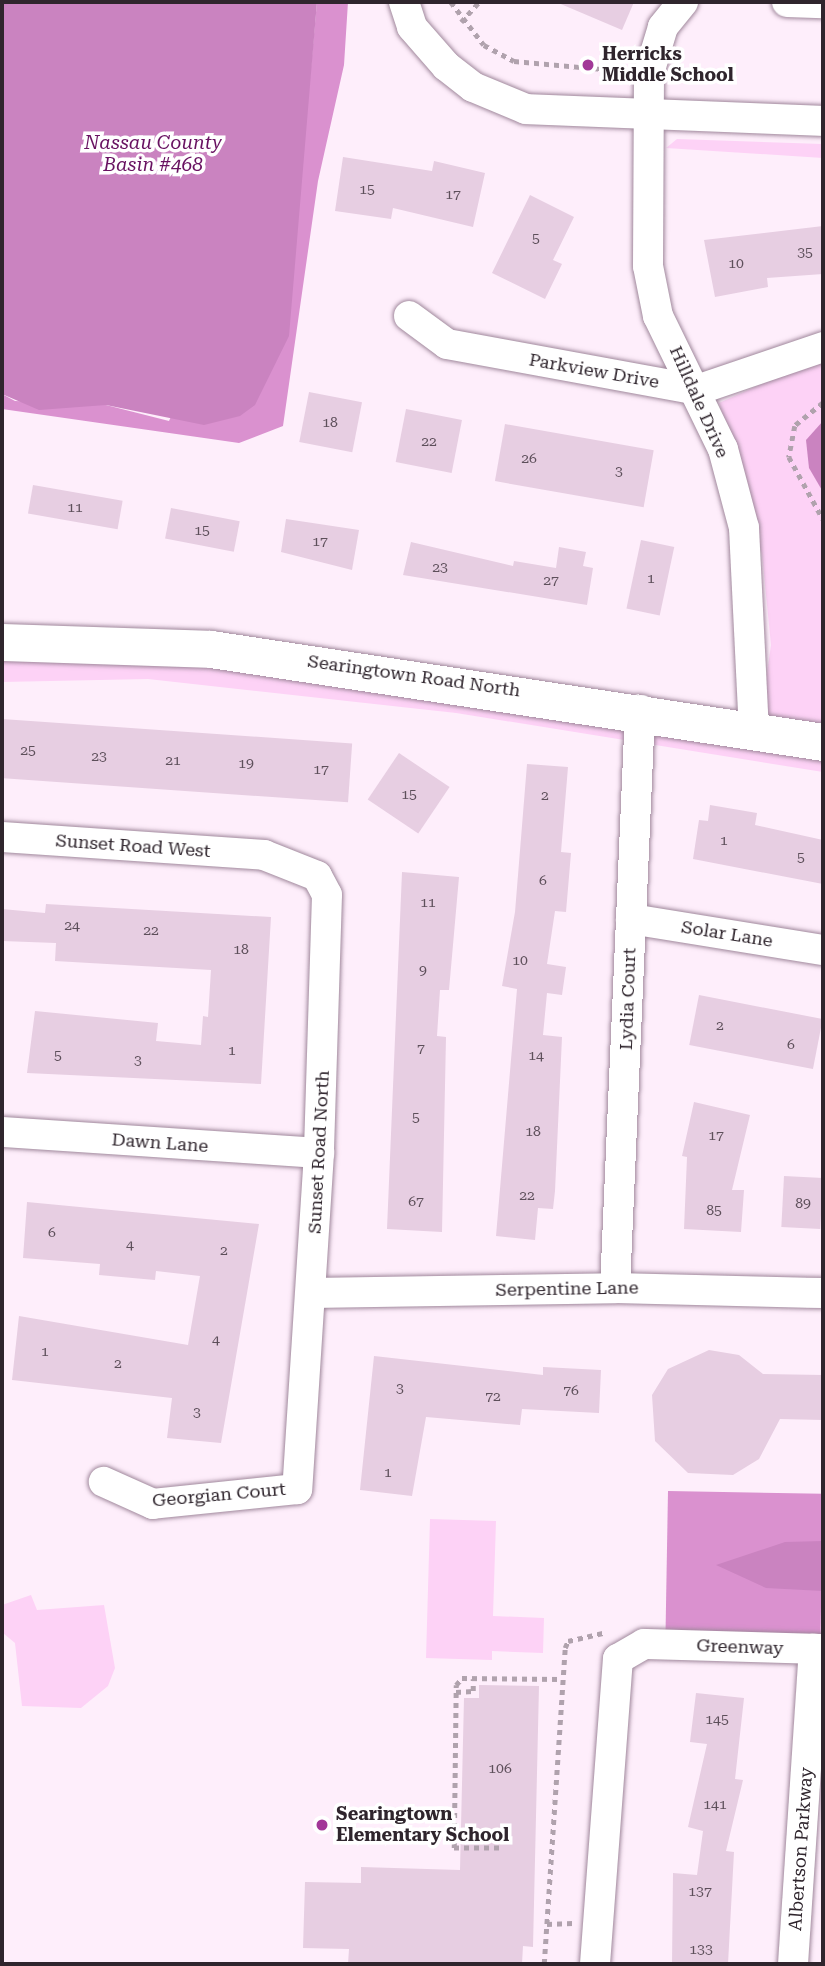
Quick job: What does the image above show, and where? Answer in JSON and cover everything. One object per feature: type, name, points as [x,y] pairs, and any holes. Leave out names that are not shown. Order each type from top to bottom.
[{"type":"main road","name":"Searingtown Road North","points":[[2,642],[211,649],[640,710],[823,742]]},
{"type":"street","points":[[404,2],[412,27],[472,87],[526,108],[644,117],[823,121]]},
{"type":"street","name":"Hilldale Drive","points":[[683,2],[663,27],[644,117],[648,266],[658,316],[697,390],[723,449],[744,528],[754,730]]},
{"type":"street","points":[[787,2],[823,3]]},
{"type":"street","name":"Parkview Drive","points":[[409,316],[447,344],[697,390],[823,347]]},
{"type":"street","name":"Lydia Court","points":[[615,1287],[640,710]]},
{"type":"street","name":"Sunset Road West","points":[[2,837],[264,855]]},
{"type":"street","name":"Sunset Road North","points":[[264,855],[317,876],[327,895],[319,1153],[297,1489]]},
{"type":"street","name":"Solar Lane","points":[[631,919],[823,950]]},
{"type":"street","name":"Dawn Lane","points":[[2,1132],[319,1153]]},
{"type":"street","name":"Serpentine Lane","points":[[311,1293],[615,1287],[823,1293]]},
{"type":"street","name":"Georgian Court","points":[[104,1482],[153,1504],[297,1489]]},
{"type":"street","name":"Greenway","points":[[595,1964],[618,1659],[627,1649],[656,1644],[819,1649]]},
{"type":"street","name":"Albertson Parkway","points":[[793,1964],[819,1649]]},
{"type":"path","points":[[450,2],[461,22],[484,45],[514,61],[622,71],[627,59]]},
{"type":"path","points":[[461,22],[479,2]]},
{"type":"path","points":[[823,403],[795,426],[789,457],[823,519]]},
{"type":"path","points":[[544,1964],[561,1679],[568,1641],[617,1629]]},
{"type":"path","points":[[499,1839],[499,1848],[454,1848],[456,1692],[462,1678],[561,1679]]},
{"type":"path","points":[[456,1692],[473,1691],[473,1679]]},
{"type":"shaded area","points":[[317,2],[348,2],[344,65],[318,181],[283,426],[239,443],[2,409],[2,394],[15,401],[106,405],[169,421],[306,120]]},
{"type":"shaded area","points":[[677,139],[823,144],[823,158],[666,148]]},
{"type":"shaded area","points":[[823,357],[823,772],[456,713],[148,679],[2,682],[2,642],[759,729],[771,645],[762,555],[719,403]]},
{"type":"shaded area","points":[[668,1491],[823,1494],[820,1647],[665,1644]]},
{"type":"shaded area","points":[[430,1519],[496,1521],[493,1616],[544,1618],[543,1653],[492,1651],[492,1660],[426,1658]]},
{"type":"shaded area","points":[[31,1595],[37,1610],[104,1605],[115,1668],[108,1686],[81,1708],[22,1706],[15,1643],[3,1633],[2,1605]]},
{"type":"water","name":"Nassau County Basin #468","points":[[2,2],[317,2],[289,336],[255,405],[240,416],[204,425],[106,405],[39,410],[2,394]]},
{"type":"water","points":[[823,421],[823,492],[809,468],[806,440]]},
{"type":"water","points":[[823,1541],[823,1591],[766,1588],[716,1565],[785,1542]]},
{"type":"building","points":[[556,2],[634,2],[622,30]]},
{"type":"building","points":[[343,157],[432,171],[434,161],[485,173],[473,227],[393,208],[391,219],[335,211]]},
{"type":"building","points":[[530,195],[574,217],[553,260],[562,264],[545,299],[492,273]]},
{"type":"building","points":[[823,226],[823,274],[767,278],[768,287],[715,297],[704,240]]},
{"type":"building","points":[[309,392],[362,402],[352,452],[299,442]]},
{"type":"building","points":[[406,409],[462,420],[452,473],[396,462]]},
{"type":"building","points":[[505,424],[654,450],[644,507],[495,481]]},
{"type":"building","points":[[33,485],[123,501],[118,529],[28,514]]},
{"type":"building","points":[[171,508],[240,521],[234,552],[165,538]]},
{"type":"building","points":[[286,519],[359,530],[352,570],[281,552]]},
{"type":"building","points":[[641,540],[674,547],[660,616],[626,608]]},
{"type":"building","points":[[411,542],[513,566],[514,561],[556,568],[559,547],[586,552],[583,566],[593,568],[587,605],[403,575]]},
{"type":"building","points":[[2,719],[352,743],[348,802],[2,778]]},
{"type":"building","points":[[399,753],[450,787],[418,834],[368,799]]},
{"type":"building","points":[[527,764],[568,767],[561,852],[571,853],[566,912],[555,911],[547,964],[566,967],[562,995],[547,993],[543,1035],[562,1037],[555,1191],[553,1209],[538,1208],[535,1240],[496,1236],[517,989],[502,986],[515,912]]},
{"type":"building","points":[[710,805],[757,813],[755,825],[823,840],[823,884],[693,859],[699,820],[708,821]]},
{"type":"building","points":[[402,872],[459,877],[449,990],[440,990],[437,1036],[446,1037],[442,1232],[387,1229]]},
{"type":"building","points":[[46,904],[271,917],[261,1084],[27,1073],[35,1011],[158,1023],[156,1041],[201,1045],[203,1016],[208,1017],[211,970],[55,961],[56,943],[2,941],[2,909],[45,913]]},
{"type":"building","points":[[699,995],[823,1019],[813,1069],[689,1045]]},
{"type":"building","points":[[694,1102],[750,1115],[732,1190],[744,1190],[741,1232],[684,1229],[687,1157],[682,1156]]},
{"type":"building","points":[[784,1176],[823,1178],[820,1229],[781,1227]]},
{"type":"building","points":[[27,1202],[259,1224],[221,1443],[167,1438],[172,1398],[12,1380],[19,1316],[188,1345],[200,1276],[156,1271],[155,1280],[99,1275],[100,1264],[23,1258]]},
{"type":"building","points":[[709,1350],[739,1355],[763,1374],[823,1375],[823,1420],[780,1419],[759,1459],[733,1475],[688,1473],[655,1441],[652,1395],[668,1369]]},
{"type":"building","points":[[374,1356],[543,1375],[543,1367],[601,1370],[599,1413],[522,1409],[520,1425],[426,1417],[412,1496],[360,1490]]},
{"type":"building","points":[[479,1685],[539,1686],[533,1947],[523,1946],[522,1964],[348,1964],[349,1949],[303,1948],[305,1882],[361,1883],[361,1867],[460,1870],[464,1698],[479,1698]]},
{"type":"building","points":[[696,1693],[744,1698],[735,1779],[743,1780],[726,1851],[734,1852],[728,1964],[672,1964],[673,1873],[697,1875],[703,1831],[688,1827],[707,1744],[690,1742]]},
{"type":"place","name":"Herricks Middle School","points":[[588,65]]},
{"type":"place","name":"Searingtown Elementary School","points":[[322,1825]]}]
